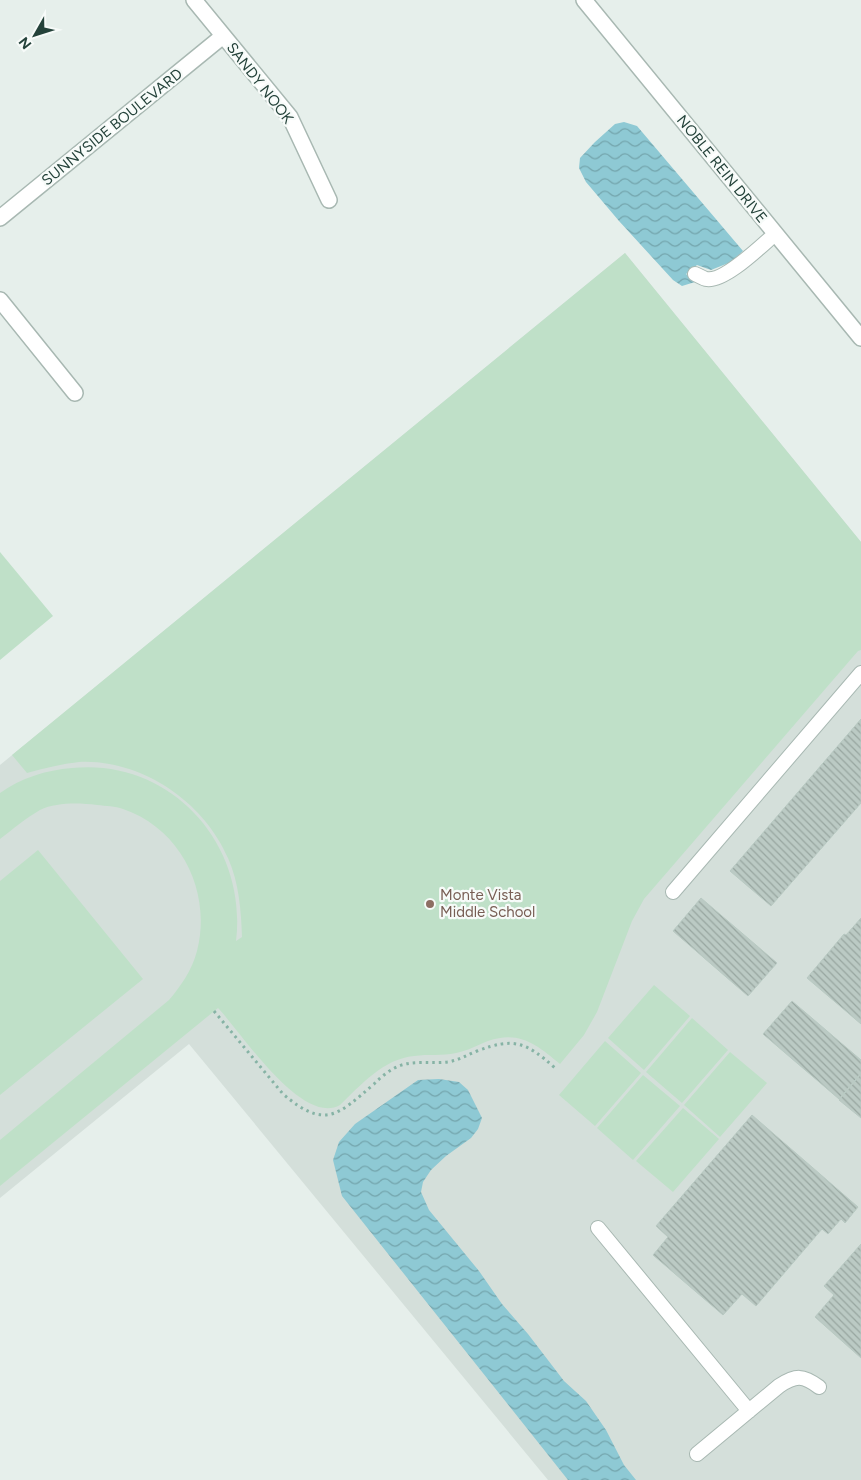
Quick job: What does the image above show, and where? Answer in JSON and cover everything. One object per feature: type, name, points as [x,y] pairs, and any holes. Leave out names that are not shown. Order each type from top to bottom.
[{"type":"street","name":"SANDY NOOK","points":[[194,0],[290,117],[329,200]]},
{"type":"street","name":"NOBLE REIN DRIVE","points":[[584,0],[861,338]]},
{"type":"street","name":"SUNNYSIDE BOULEVARD","points":[[0,218],[223,36]]},
{"type":"street","points":[[0,300],[75,394]]},
{"type":"lane","points":[[695,274],[706,280],[718,277],[737,266],[775,234]]},
{"type":"lane","points":[[673,892],[861,673]]},
{"type":"lane","points":[[598,1228],[749,1411]]},
{"type":"lane","points":[[697,1454],[790,1379],[801,1377],[819,1387]]},
{"type":"path","points":[[214,1011],[284,1094],[297,1106],[311,1113],[325,1115],[338,1113],[384,1075],[399,1066],[413,1063],[459,1060],[498,1044],[515,1043],[528,1047],[555,1068]]},
{"type":"shaded area","name":"Monte Vista Middle School","points":[[625,253],[861,542],[861,1480],[548,1480],[189,1044],[0,1198],[0,765]]},
{"type":"green space","points":[[625,253],[861,542],[861,650],[858,651],[644,899],[632,921],[597,1012],[584,1035],[560,1064],[536,1045],[527,1041],[510,1037],[499,1038],[460,1052],[414,1056],[392,1062],[364,1081],[340,1105],[325,1108],[308,1102],[273,1074],[218,1008],[0,1186],[0,1140],[169,1000],[182,983],[192,965],[201,929],[200,907],[196,886],[188,866],[176,847],[162,831],[144,818],[114,807],[61,804],[40,810],[0,839],[0,793],[16,783],[34,776],[72,768],[108,769],[141,777],[171,793],[196,814],[215,841],[229,872],[236,905],[236,941],[242,937],[240,907],[232,867],[217,838],[187,802],[148,776],[125,768],[103,763],[79,762],[27,773],[12,755]]},
{"type":"green space","points":[[0,552],[53,616],[0,660]]},
{"type":"green space","points":[[38,850],[143,979],[0,1095],[0,881]]},
{"type":"green space","points":[[654,985],[690,1016],[644,1070],[608,1038]]},
{"type":"green space","points":[[692,1018],[728,1050],[682,1103],[646,1072]]},
{"type":"green space","points":[[605,1041],[641,1073],[595,1126],[559,1095]]},
{"type":"green space","points":[[730,1052],[767,1083],[720,1137],[684,1105]]},
{"type":"green space","points":[[643,1075],[680,1106],[633,1160],[597,1128]]},
{"type":"green space","points":[[683,1108],[719,1139],[673,1192],[636,1161]]},
{"type":"water","points":[[624,122],[637,126],[743,251],[731,262],[711,270],[697,265],[686,274],[695,282],[682,286],[673,280],[586,182],[579,168],[580,158],[615,124]]},
{"type":"water","points":[[439,1079],[459,1082],[468,1090],[482,1118],[478,1129],[471,1138],[446,1156],[431,1170],[423,1182],[421,1192],[429,1210],[564,1381],[586,1401],[606,1430],[624,1465],[636,1480],[568,1480],[342,1196],[333,1160],[339,1142],[355,1124],[418,1080]]},
{"type":"building","points":[[861,719],[861,803],[771,906],[730,871]]},
{"type":"building","points":[[701,898],[777,963],[748,996],[673,931]]},
{"type":"building","points":[[861,918],[861,1024],[807,978],[844,934],[846,935]]},
{"type":"building","points":[[792,1001],[861,1060],[861,1073],[839,1099],[763,1034]]},
{"type":"building","points":[[861,1074],[861,1118],[839,1100]]},
{"type":"building","points":[[752,1115],[858,1207],[845,1223],[841,1219],[828,1234],[822,1229],[756,1306],[742,1294],[723,1315],[653,1255],[668,1237],[656,1226]]},
{"type":"building","points":[[861,1244],[861,1358],[815,1317],[834,1295],[824,1286]]},
{"type":"place","name":"Monte Vista Middle School","points":[[430,904]]}]
